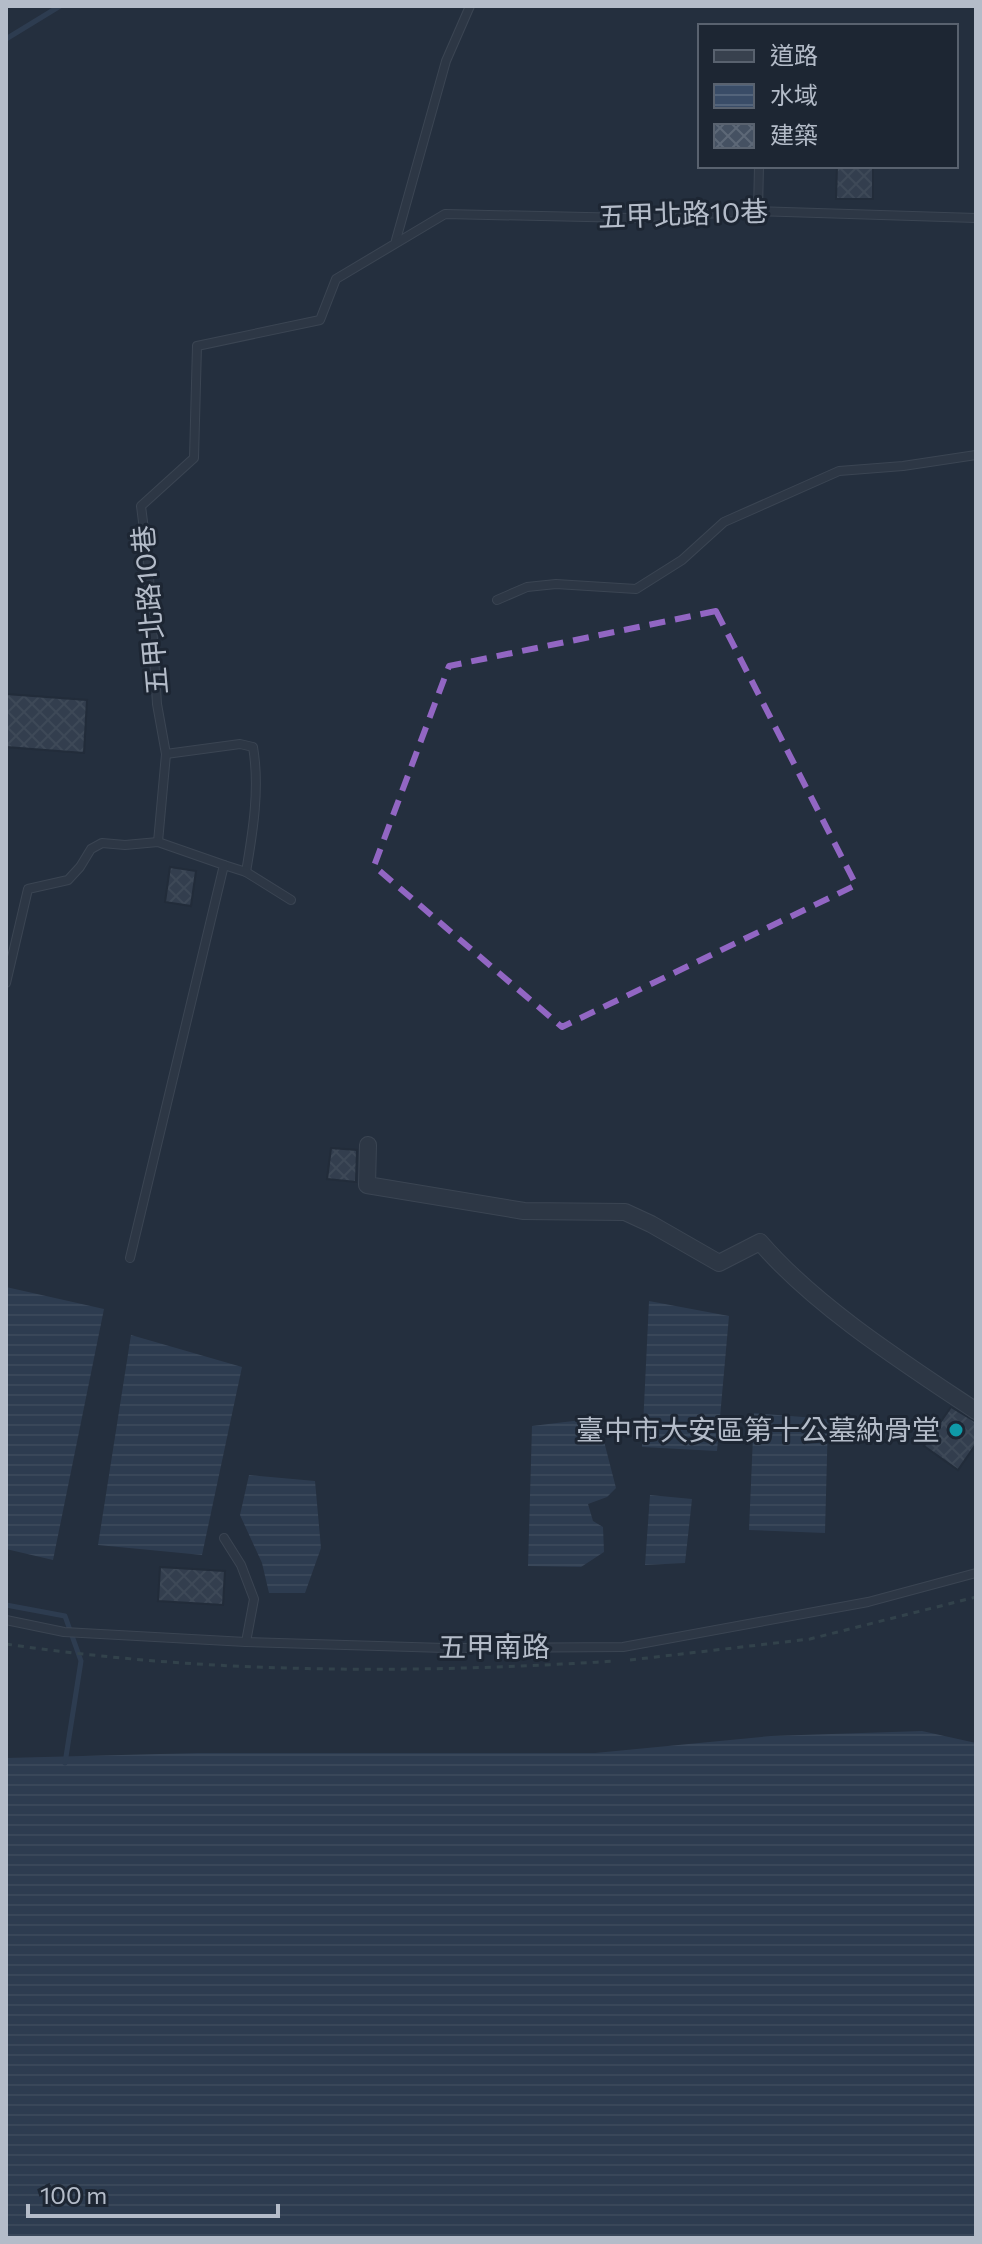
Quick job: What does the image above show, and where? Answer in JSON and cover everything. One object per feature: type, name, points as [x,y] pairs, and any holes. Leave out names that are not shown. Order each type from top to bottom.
[{"type":"street","points":[[368,1145],[367,1185],[524,1211],[625,1212],[719,1263],[760,1242],[780,1266],[884,1349],[976,1411]]},
{"type":"lane","points":[[396,241],[446,61],[470,6]]},
{"type":"lane","points":[[758,211],[759,168]]},
{"type":"lane","name":"五甲北路10巷","points":[[158,842],[166,754],[157,704],[148,561],[141,506],[194,458],[197,346],[320,320],[336,279],[445,214],[631,218],[758,211],[976,218]]},
{"type":"lane","points":[[497,600],[527,587],[556,584],[636,589],[682,560],[724,522],[839,471],[903,466],[976,455]]},
{"type":"lane","points":[[166,754],[240,744],[253,747],[256,769],[253,831],[246,872]]},
{"type":"lane","points":[[6,983],[28,889],[68,880],[91,849],[102,843],[125,845],[158,842],[246,872],[291,900]]},
{"type":"lane","points":[[130,1258],[224,865]]},
{"type":"lane","points":[[224,1538],[241,1565],[254,1599],[246,1642]]},
{"type":"lane","name":"五甲南路","points":[[6,1620],[64,1632],[246,1642],[445,1648],[623,1647],[868,1602],[976,1573]]},
{"type":"path","points":[[6,1644],[87,1655]]},
{"type":"highlighted area","points":[[716,611],[856,885],[562,1027],[374,866],[449,666]]},
{"type":"water","points":[[6,1287],[104,1309],[53,1560],[6,1549]]},
{"type":"water","points":[[649,1301],[729,1316],[717,1451],[642,1447]]},
{"type":"water","points":[[131,1335],[242,1367],[202,1555],[98,1545]]},
{"type":"water","points":[[754,1413],[828,1419],[825,1533],[749,1530]]},
{"type":"water","points":[[598,1418],[616,1488],[607,1497],[588,1504],[593,1521],[603,1527],[604,1552],[581,1567],[528,1566],[532,1426]]},
{"type":"water","points":[[249,1475],[315,1481],[321,1548],[305,1593],[269,1593],[262,1563],[240,1515]]},
{"type":"water","points":[[650,1495],[692,1499],[685,1563],[645,1565]]},
{"type":"water","points":[[922,1731],[976,1743],[976,2238],[6,2238],[6,1758],[198,1753],[595,1753],[771,1736]]},
{"type":"building","points":[[837,168],[873,168],[873,199],[836,199]]},
{"type":"building","points":[[6,694],[87,700],[84,753],[6,747]]},
{"type":"building","points":[[170,867],[196,871],[191,906],[165,902]]},
{"type":"building","points":[[331,1148],[357,1150],[356,1182],[327,1179]]},
{"type":"building","name":"臺中市大安區第十公墓納骨堂","points":[[951,1407],[976,1422],[976,1444],[958,1470],[924,1446]]},
{"type":"building","points":[[160,1567],[225,1571],[223,1605],[158,1601]]},
{"type":"waterway","points":[[6,39],[60,6]]},
{"type":"waterway","points":[[6,1605],[65,1616],[81,1661],[65,1763]]},
{"type":"place","name":"臺中市大安區第十公墓納骨堂","points":[[956,1430]]}]
